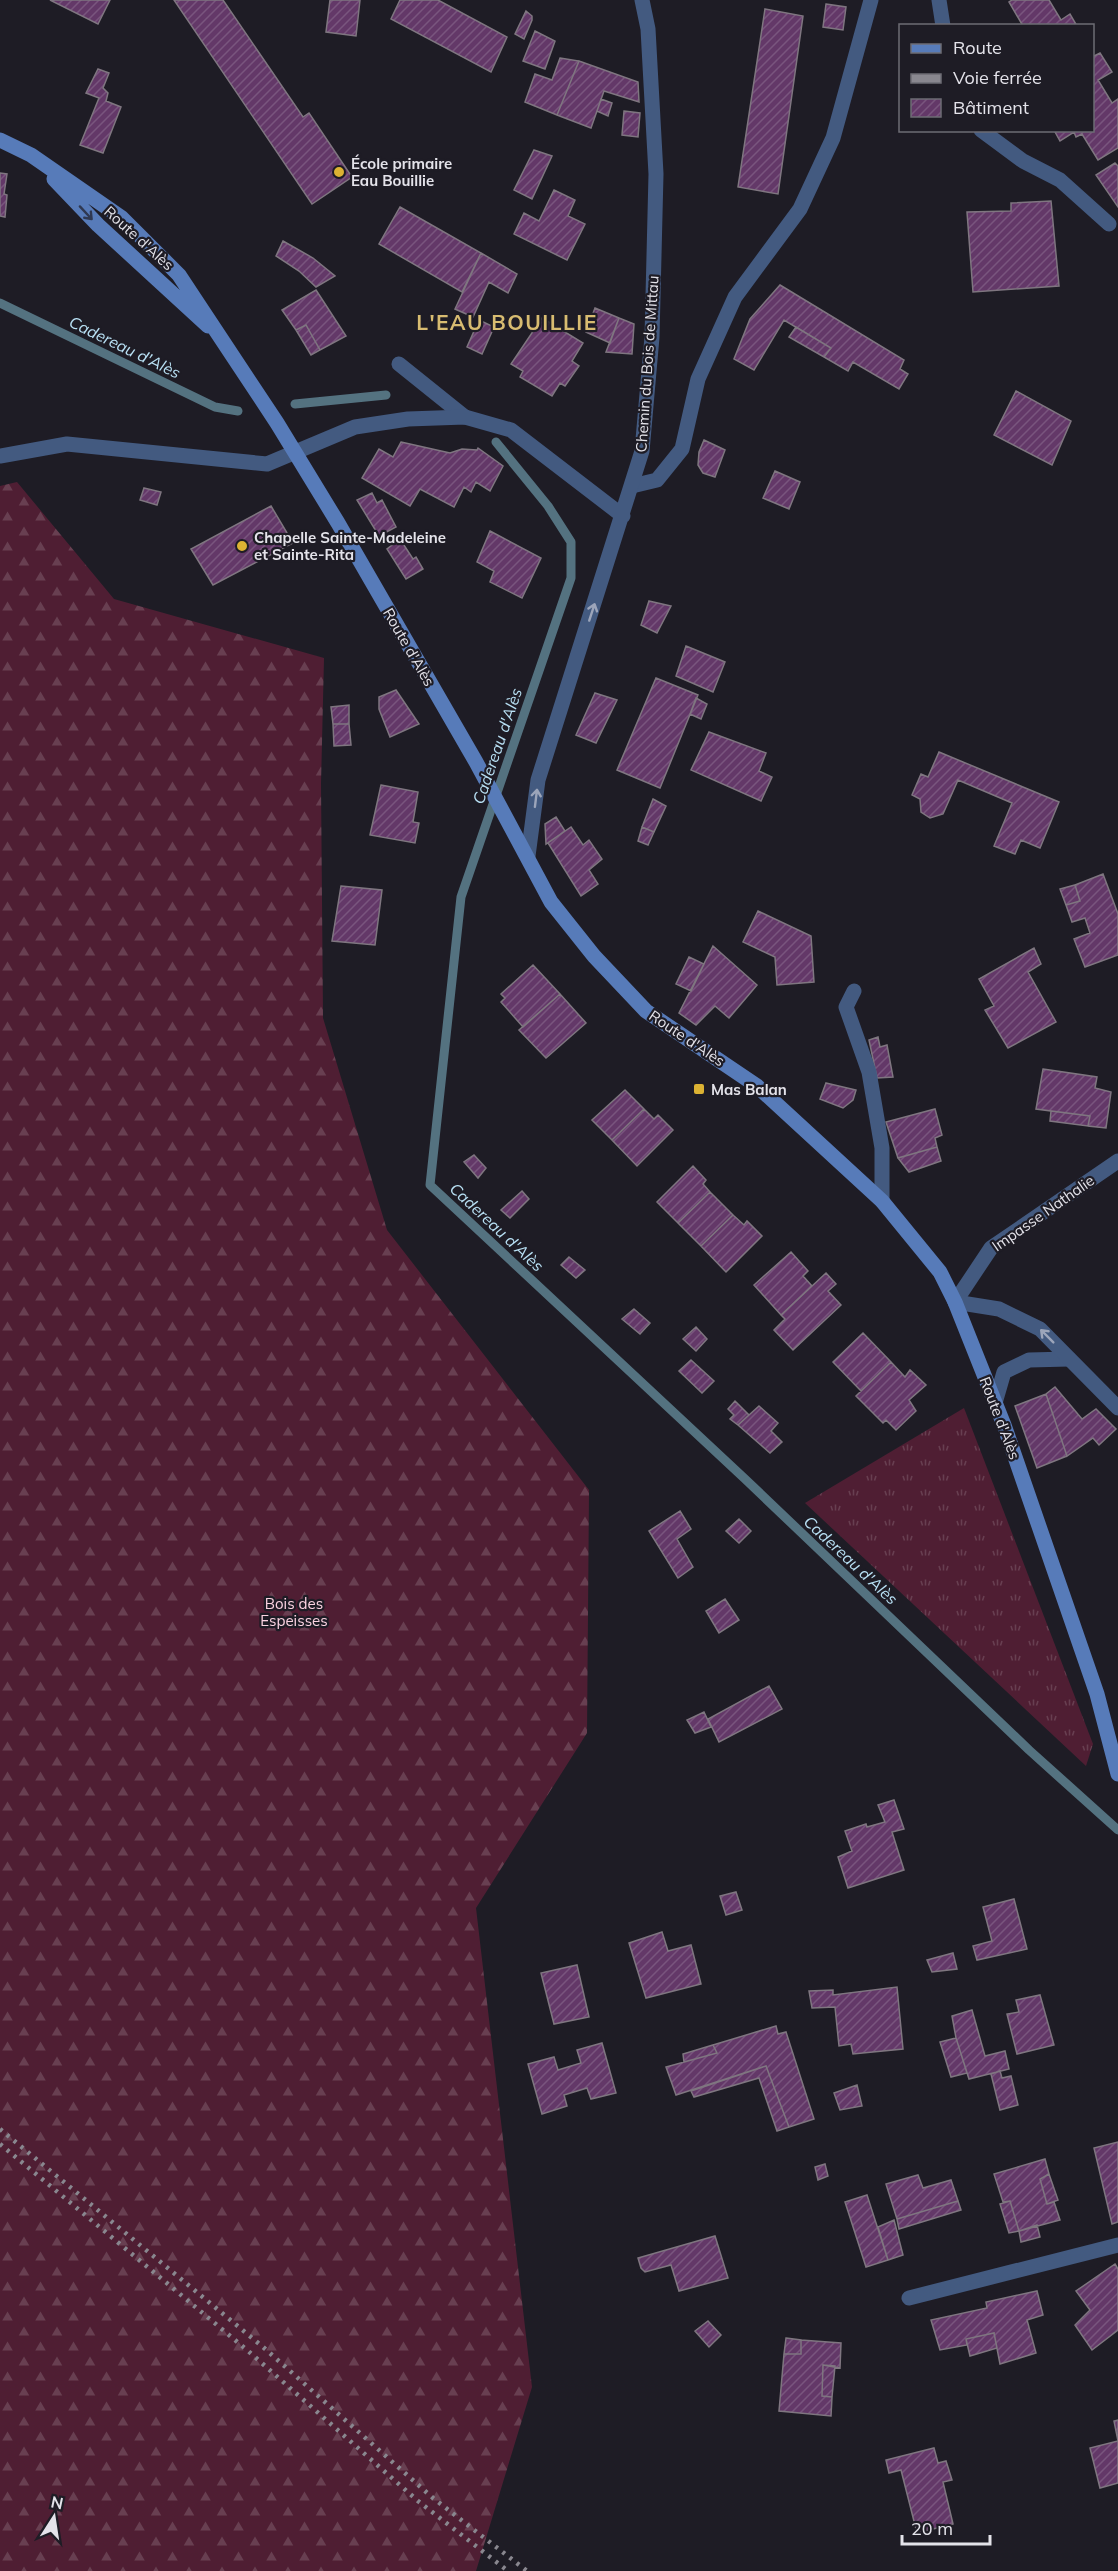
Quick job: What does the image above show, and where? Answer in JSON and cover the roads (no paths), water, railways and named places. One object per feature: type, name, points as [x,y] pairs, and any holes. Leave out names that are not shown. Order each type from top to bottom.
[{"type":"main road","name":"Route d'Alès","points":[[0,140],[31,155],[122,218],[179,275],[294,450],[476,762],[551,902],[594,956],[646,1011],[757,1086],[882,1201],[940,1272],[955,1302],[995,1403],[1097,1694],[1118,1773]]},
{"type":"main road","name":"Route d'Alès","points":[[31,155],[98,225],[224,342]]},
{"type":"street","name":"Chemin du Bois de Mittau","points":[[528,856],[538,780],[642,451],[652,337],[656,174],[648,29],[642,0]]},
{"type":"street","points":[[632,486],[657,480],[682,449],[698,379],[735,297],[800,209],[833,138],[871,0]]},
{"type":"street","points":[[939,0],[944,24]]},
{"type":"street","points":[[984,132],[1023,161],[1060,180],[1109,224]]},
{"type":"street","points":[[399,364],[465,417]]},
{"type":"street","points":[[0,456],[68,444],[136,449],[267,464],[294,450],[355,427],[408,419],[465,417],[511,430],[623,516]]},
{"type":"street","points":[[854,991],[846,1007],[869,1072],[882,1148],[882,1201]]},
{"type":"street","name":"Impasse Nathalie","points":[[955,1302],[991,1248],[1118,1161]]},
{"type":"street","points":[[955,1302],[999,1309],[1040,1329],[1118,1408]]},
{"type":"street","points":[[995,1403],[1004,1372],[1029,1360],[1070,1359]]},
{"type":"street","points":[[909,2298],[1118,2245]]},
{"type":"waterway","name":"Cadereau d'Alès","points":[[0,303],[215,407],[238,411]]},
{"type":"waterway","name":"Cadereau d'Alès","points":[[295,404],[386,395]]},
{"type":"waterway","name":"Cadereau d'Alès","points":[[496,442],[548,506],[571,542],[571,578],[461,897],[430,1185],[744,1478],[1029,1750],[1118,1830]]},
{"type":"railway","points":[[0,2129],[263,2347],[433,2498],[527,2571]]},
{"type":"railway","points":[[0,2144],[247,2350],[418,2501],[508,2571]]},
{"type":"place","name":"École primaire Eau Bouillie","points":[[339,172]]},
{"type":"place","name":"Chapelle Sainte-Madeleine et Sainte-Rita","points":[[242,546]]},
{"type":"place","name":"Mas Balan","points":[[699,1089]]},
{"type":"district","name":"L'EAU BOUILLIE","points":[[507,322]]},
{"type":"park label","name":"Bois des Espeisses","points":[[294,1612]]}]
